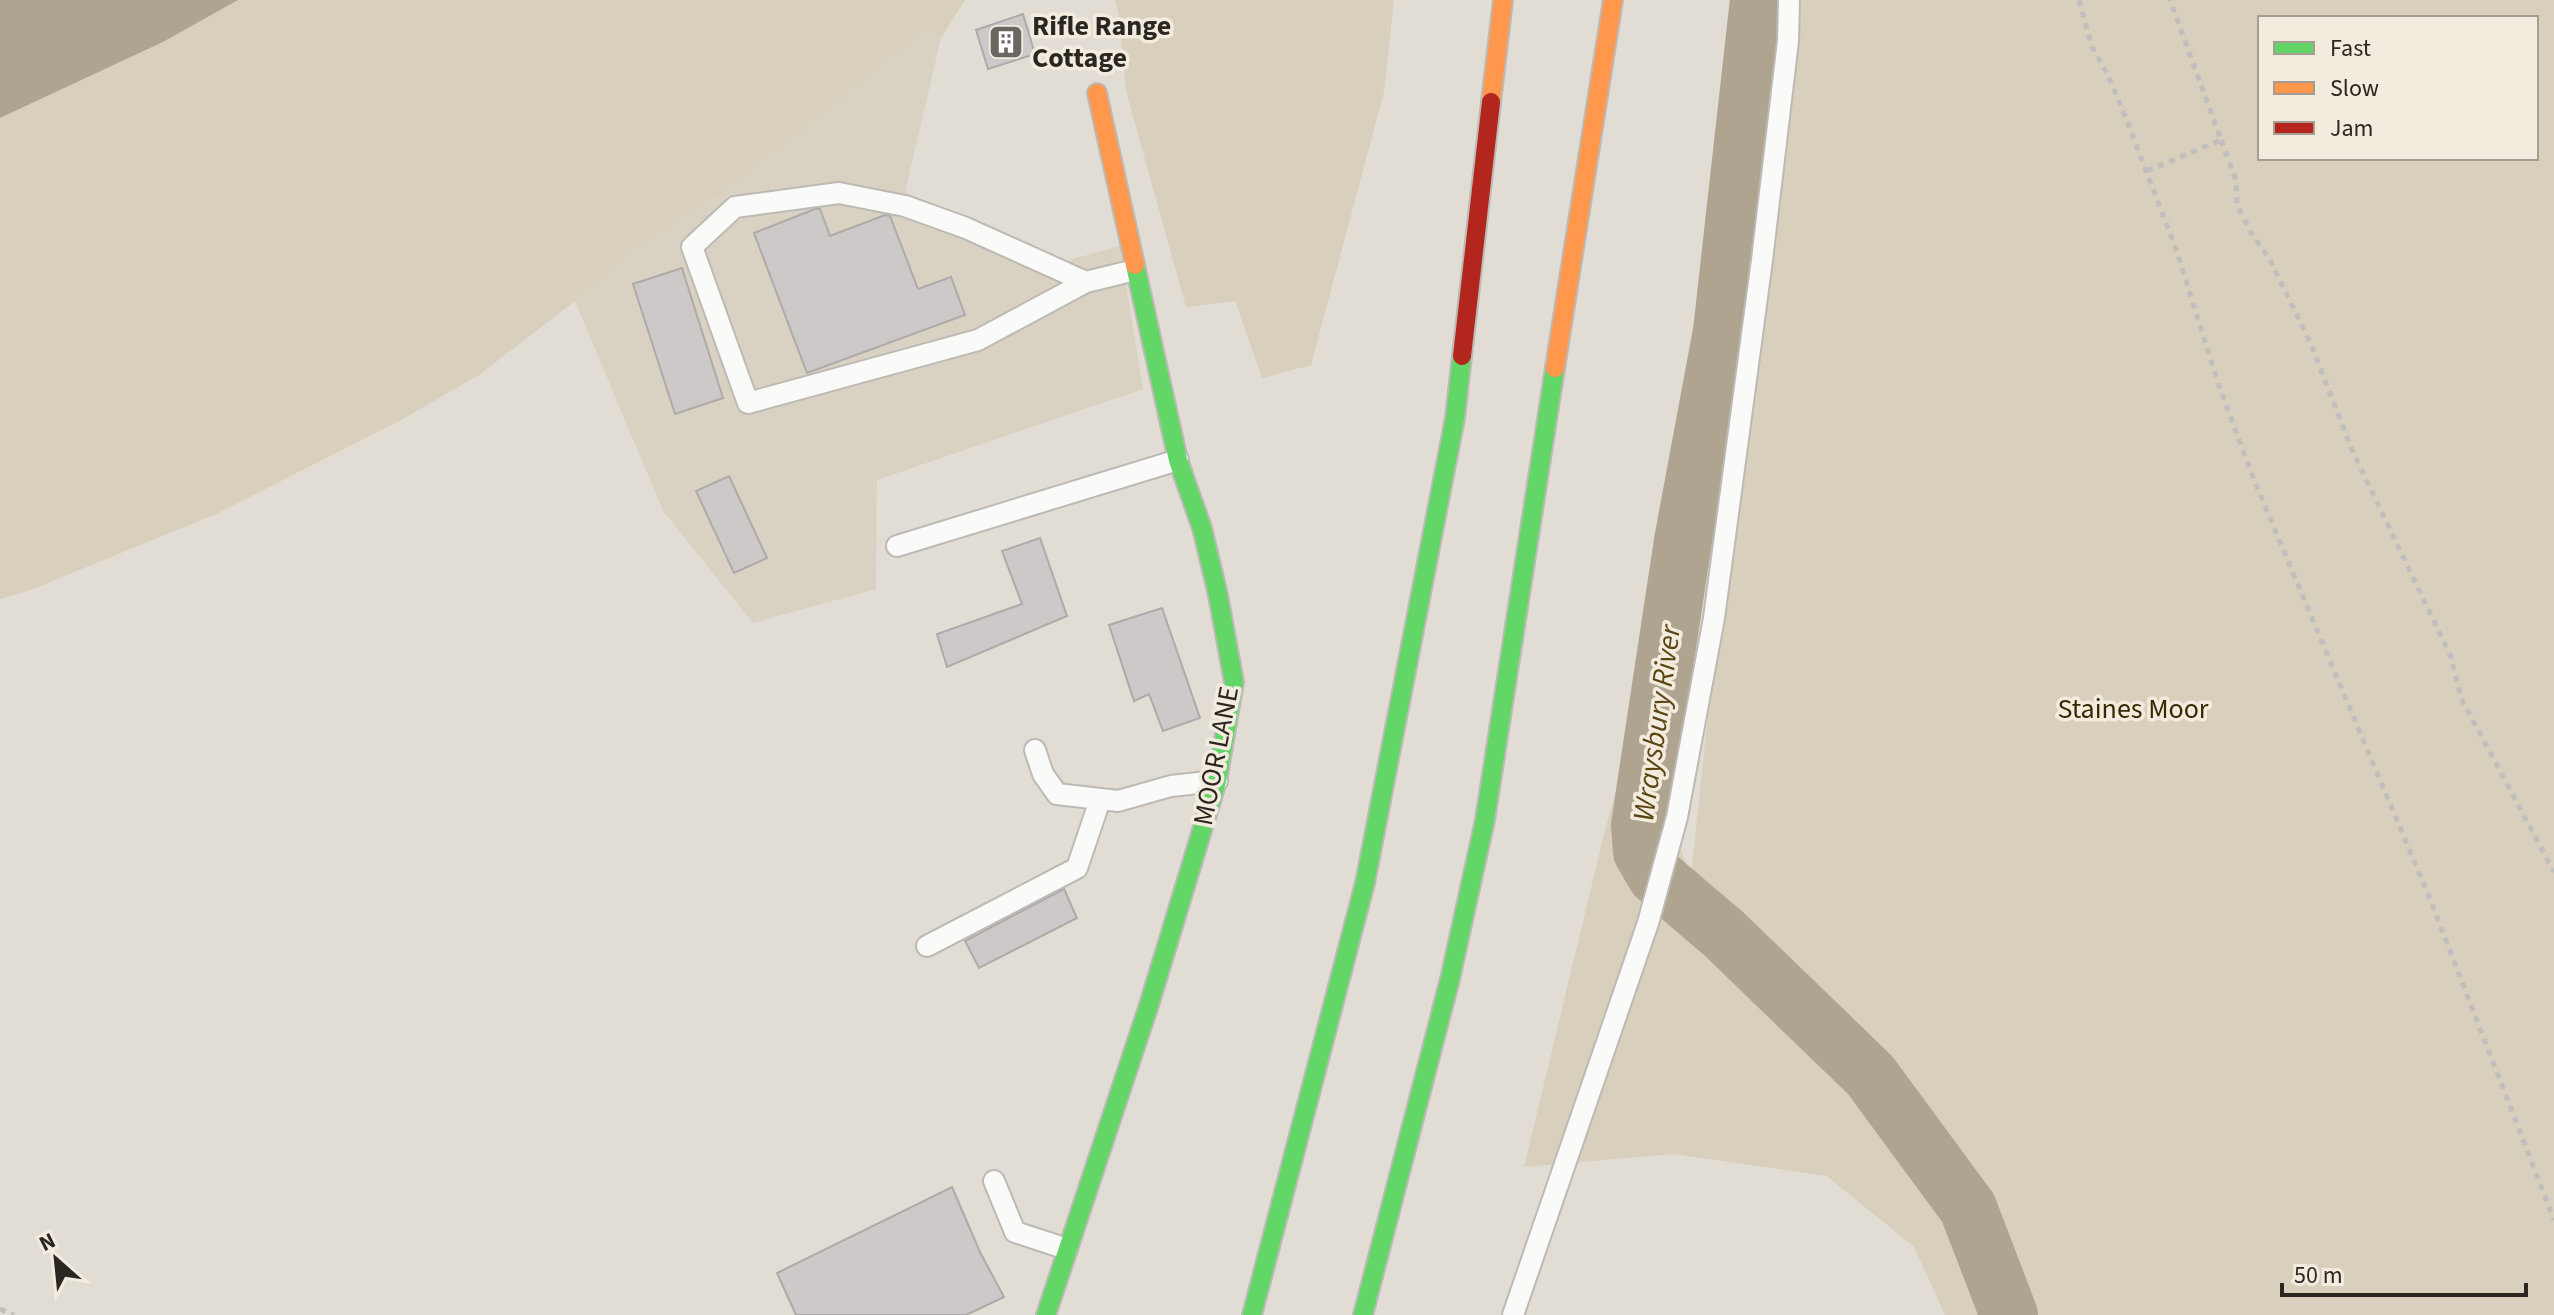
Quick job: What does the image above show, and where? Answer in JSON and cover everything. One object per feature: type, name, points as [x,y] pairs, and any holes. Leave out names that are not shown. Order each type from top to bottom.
[{"type":"main road","points":[[1252,1315],[1365,883],[1455,418],[1503,0]]},
{"type":"main road","points":[[1363,1315],[1450,979],[1485,820],[1613,0]]},
{"type":"main road","name":"MOOR LANE","points":[[1046,1315],[1149,1005],[1217,781],[1234,682],[1202,528],[1178,460],[1097,93]]},
{"type":"lane","points":[[1513,1315],[1648,923],[1677,817],[1714,618],[1762,260],[1788,41],[1789,0]]},
{"type":"lane","points":[[1086,282],[954,223],[905,206],[839,193],[735,207],[692,247],[748,403],[978,340],[1086,282],[1135,270]]},
{"type":"lane","points":[[897,546],[1178,460]]},
{"type":"lane","points":[[1035,750],[1043,774],[1057,794],[1118,801],[1171,786],[1217,781]]},
{"type":"lane","points":[[927,946],[1077,868],[1100,800]]},
{"type":"lane","points":[[994,1181],[1015,1232],[1067,1249]]},
{"type":"path","points":[[2079,0],[2092,47],[2108,75],[2147,171],[2252,475],[2430,899],[2554,1220]]},
{"type":"path","points":[[2170,0],[2236,180],[2237,205],[2251,233],[2269,258],[2310,342],[2352,450],[2451,657],[2461,698],[2554,872]]},
{"type":"path","points":[[2147,171],[2221,140]]},
{"type":"path","points":[[0,1309],[14,1315]]},
{"type":"shaded area","points":[[0,0],[238,0],[163,42],[0,118]]},
{"type":"shaded area","points":[[927,27],[941,38],[905,192],[1065,261],[1120,246],[1143,389],[877,480],[876,589],[753,623],[663,511],[575,301],[638,247],[735,184]]},
{"type":"green space","points":[[238,0],[965,0],[941,38],[927,28],[735,184],[638,247],[575,301],[479,375],[401,420],[216,514],[28,591],[0,599],[0,118],[163,42]]},
{"type":"green space","points":[[1115,0],[1394,0],[1384,92],[1311,365],[1262,378],[1235,301],[1186,307],[1126,91]]},
{"type":"green space","name":"Staines Moor","points":[[1800,0],[2554,0],[2554,1315],[1945,1315],[1914,1247],[1827,1176],[1673,1154],[1524,1167],[1604,834],[1633,730],[1691,876],[1718,620]]},
{"type":"building","name":"Rifle Range Cottage","points":[[1023,14],[1035,54],[988,69],[976,30]]},
{"type":"building","points":[[820,209],[830,236],[885,215],[890,216],[918,289],[951,277],[965,315],[807,373],[754,233]]},
{"type":"building","points":[[682,268],[723,398],[675,414],[633,284]]},
{"type":"building","points":[[729,476],[767,558],[734,573],[696,491]]},
{"type":"building","points":[[1040,538],[1067,616],[947,667],[937,634],[1022,604],[1002,551]]},
{"type":"building","points":[[1162,608],[1200,718],[1163,731],[1149,694],[1134,701],[1109,625]]},
{"type":"building","points":[[1064,889],[1077,918],[979,968],[965,941]]},
{"type":"building","points":[[952,1187],[980,1252],[1004,1297],[966,1315],[796,1315],[777,1273]]},
{"type":"waterway","name":"Wraysbury River","points":[[1759,0],[1722,331],[1683,541],[1640,825],[1642,852],[1656,876],[1724,934],[1870,1075],[1968,1208],[2009,1315]]},
{"type":"traffic: fast","points":[[1046,1315],[1149,1005],[1217,781],[1234,682],[1218,595],[1202,528],[1178,460],[1135,265]]},
{"type":"traffic: fast","points":[[1252,1315],[1365,883],[1455,418],[1462,356]]},
{"type":"traffic: fast","points":[[1363,1315],[1450,979],[1485,820],[1555,368]]},
{"type":"traffic: slow","points":[[1491,102],[1503,0]]},
{"type":"traffic: slow","points":[[1555,368],[1613,0]]},
{"type":"traffic: slow","points":[[1097,93],[1135,265]]},
{"type":"traffic: jam","points":[[1462,356],[1491,102]]},
{"type":"place","name":"Rifle Range Cottage","points":[[1006,42]]}]
